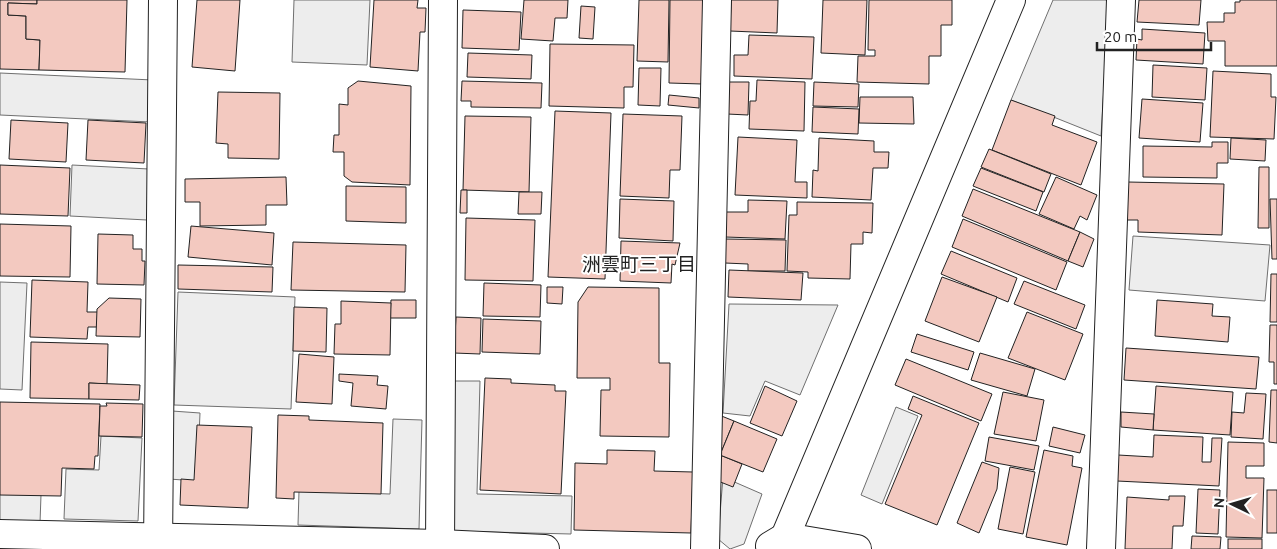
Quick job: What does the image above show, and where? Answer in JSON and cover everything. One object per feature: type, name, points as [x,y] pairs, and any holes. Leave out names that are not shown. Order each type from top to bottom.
[{"type":"street","points":[[158,543],[164,0]]},
{"type":"street","points":[[440,547],[443,0]]},
{"type":"street","points":[[705,549],[717,0]]},
{"type":"street","points":[[858,549],[777,545],[1011,0]]},
{"type":"street","points":[[1101,549],[1121,0]]},
{"type":"street","points":[[0,534],[158,543],[545,549]]},
{"type":"shaded area","points":[[294,0],[370,0],[367,65],[292,62]]},
{"type":"shaded area","points":[[1053,0],[1106,0],[1109,5],[1101,136],[1011,100]]},
{"type":"shaded area","points":[[0,73],[153,80],[151,122],[0,115]]},
{"type":"shaded area","points":[[72,165],[149,169],[147,220],[70,216]]},
{"type":"shaded area","points":[[1133,236],[1270,245],[1265,301],[1129,290]]},
{"type":"shaded area","points":[[0,282],[27,283],[22,390],[0,389]]},
{"type":"shaded area","points":[[178,292],[295,297],[291,409],[174,405]]},
{"type":"shaded area","points":[[729,304],[838,305],[800,395],[765,381],[750,416],[723,413]]},
{"type":"shaded area","points":[[453,381],[480,381],[477,494],[572,496],[571,534],[450,531]]},
{"type":"shaded area","points":[[896,407],[918,416],[882,504],[861,495]]},
{"type":"shaded area","points":[[172,411],[200,413],[197,481],[169,479]]},
{"type":"shaded area","points":[[393,419],[422,420],[419,529],[298,525],[299,491],[390,494]]},
{"type":"shaded area","points":[[101,436],[142,438],[138,521],[64,519],[66,469],[99,470]]},
{"type":"shaded area","points":[[723,477],[762,494],[744,544],[730,549],[718,539]]},
{"type":"shaded area","points":[[0,493],[41,495],[40,523],[0,521]]},
{"type":"building","points":[[0,0],[37,0],[37,4],[8,3],[8,15],[26,16],[26,39],[40,40],[39,70],[0,69]]},
{"type":"building","points":[[37,0],[127,0],[125,72],[39,70],[40,40],[26,39],[26,16],[8,15],[8,3],[37,4]]},
{"type":"building","points":[[197,0],[240,0],[235,71],[192,67]]},
{"type":"building","points":[[374,0],[418,0],[417,8],[426,8],[425,32],[420,32],[418,71],[370,67]]},
{"type":"building","points":[[524,0],[568,0],[567,18],[555,18],[553,41],[521,39]]},
{"type":"building","points":[[639,0],[669,0],[668,62],[637,61]]},
{"type":"building","points":[[670,0],[704,0],[702,84],[669,83]]},
{"type":"building","points":[[731,0],[778,0],[777,33],[730,31]]},
{"type":"building","points":[[823,0],[867,0],[865,55],[821,53]]},
{"type":"building","points":[[869,0],[952,0],[952,25],[941,25],[941,56],[929,56],[929,84],[857,82],[858,56],[875,56],[875,50],[868,50]]},
{"type":"building","points":[[1139,0],[1201,0],[1199,25],[1137,22]]},
{"type":"building","points":[[1240,0],[1277,0],[1277,66],[1225,66],[1225,41],[1208,41],[1207,22],[1224,22],[1224,13],[1235,13],[1235,2],[1240,2]]},
{"type":"building","points":[[581,6],[595,7],[593,39],[579,38]]},
{"type":"building","points":[[463,10],[521,12],[519,50],[462,48]]},
{"type":"building","points":[[1142,29],[1205,33],[1203,64],[1136,60],[1137,39],[1142,40]]},
{"type":"building","points":[[749,35],[814,37],[812,79],[734,76],[734,55],[748,55]]},
{"type":"building","points":[[550,44],[634,45],[633,87],[624,87],[624,108],[549,106]]},
{"type":"building","points":[[468,53],[532,55],[531,79],[467,77]]},
{"type":"building","points":[[1153,65],[1207,68],[1205,100],[1152,97]]},
{"type":"building","points":[[639,68],[661,68],[660,106],[638,105]]},
{"type":"building","points":[[1213,71],[1271,74],[1271,97],[1276,97],[1274,139],[1210,137]]},
{"type":"building","points":[[757,80],[805,82],[804,131],[749,129],[750,101],[756,101]]},
{"type":"building","points":[[358,81],[411,86],[410,185],[352,182],[344,176],[344,152],[333,152],[334,135],[339,135],[339,104],[348,105],[348,88]]},
{"type":"building","points":[[462,81],[542,83],[541,108],[471,107],[471,101],[461,101]]},
{"type":"building","points":[[729,82],[749,82],[748,115],[727,114]]},
{"type":"building","points":[[814,82],[859,84],[858,107],[813,106]]},
{"type":"building","points":[[218,92],[280,93],[279,159],[228,158],[228,144],[216,143]]},
{"type":"building","points":[[669,95],[699,98],[699,108],[668,105]]},
{"type":"building","points":[[860,97],[913,97],[914,124],[859,123]]},
{"type":"building","points":[[1142,99],[1203,103],[1200,142],[1139,138]]},
{"type":"building","points":[[1011,100],[1055,116],[1052,125],[1097,142],[1081,185],[992,150]]},
{"type":"building","points":[[813,107],[859,109],[858,134],[812,132]]},
{"type":"building","points":[[555,111],[611,113],[605,279],[548,277]]},
{"type":"building","points":[[623,114],[682,116],[680,170],[670,170],[669,198],[620,196]]},
{"type":"building","points":[[465,116],[531,117],[529,192],[463,190]]},
{"type":"building","points":[[11,120],[68,123],[66,162],[9,159]]},
{"type":"building","points":[[88,120],[146,123],[144,163],[86,160]]},
{"type":"building","points":[[738,137],[797,140],[795,182],[807,182],[807,198],[735,195]]},
{"type":"building","points":[[819,138],[874,141],[874,152],[889,152],[888,168],[873,168],[871,200],[812,197],[813,170],[818,171]]},
{"type":"building","points":[[1231,138],[1266,140],[1265,161],[1230,159]]},
{"type":"building","points":[[1212,142],[1228,142],[1228,163],[1217,163],[1217,178],[1143,177],[1143,146],[1212,147]]},
{"type":"building","points":[[989,149],[1051,174],[1044,192],[981,167]]},
{"type":"building","points":[[0,165],[70,168],[68,216],[0,214]]},
{"type":"building","points":[[1259,167],[1269,167],[1269,228],[1258,228]]},
{"type":"building","points":[[981,168],[1043,192],[1036,211],[973,186]]},
{"type":"building","points":[[286,177],[287,205],[266,205],[266,225],[200,226],[200,202],[185,202],[185,179]]},
{"type":"building","points":[[1056,177],[1097,195],[1087,220],[1080,216],[1074,229],[1039,214]]},
{"type":"building","points":[[1128,182],[1224,184],[1222,235],[1138,232],[1138,220],[1126,220]]},
{"type":"building","points":[[346,186],[406,187],[406,223],[346,221]]},
{"type":"building","points":[[973,189],[1080,232],[1068,261],[962,216]]},
{"type":"building","points":[[461,190],[467,190],[467,213],[460,213]]},
{"type":"building","points":[[519,192],[542,192],[541,214],[518,214]]},
{"type":"building","points":[[620,199],[674,201],[673,241],[619,238]]},
{"type":"building","points":[[1270,199],[1277,199],[1277,259],[1272,259]]},
{"type":"building","points":[[748,200],[787,201],[785,239],[725,237],[726,212],[748,212]]},
{"type":"building","points":[[797,202],[873,203],[872,233],[863,232],[863,244],[851,244],[850,279],[808,278],[808,272],[787,271],[789,215],[797,215]]},
{"type":"building","points":[[466,218],[535,220],[533,281],[465,280]]},
{"type":"building","points":[[963,219],[1067,262],[1056,290],[952,247]]},
{"type":"building","points":[[0,224],[71,226],[70,277],[0,276]]},
{"type":"building","points":[[191,226],[274,233],[272,265],[188,257]]},
{"type":"building","points":[[1080,232],[1094,239],[1083,267],[1068,261]]},
{"type":"building","points":[[98,234],[133,235],[133,249],[142,249],[142,261],[145,261],[144,285],[97,284]]},
{"type":"building","points":[[725,239],[786,240],[785,271],[748,271],[748,264],[725,263]]},
{"type":"building","points":[[621,241],[680,243],[675,265],[672,264],[671,283],[620,281]]},
{"type":"building","points":[[293,242],[406,245],[405,292],[291,290]]},
{"type":"building","points":[[951,251],[1017,278],[1008,302],[941,274]]},
{"type":"building","points":[[178,265],[273,267],[272,292],[178,289]]},
{"type":"building","points":[[729,270],[803,273],[801,300],[728,297]]},
{"type":"building","points":[[1271,274],[1277,274],[1277,322],[1270,322]]},
{"type":"building","points":[[942,277],[997,297],[979,342],[925,321]]},
{"type":"building","points":[[32,280],[88,282],[87,312],[98,312],[97,327],[88,327],[87,339],[30,337]]},
{"type":"building","points":[[1024,281],[1085,305],[1076,329],[1014,304]]},
{"type":"building","points":[[484,283],[541,285],[540,317],[483,316]]},
{"type":"building","points":[[547,287],[563,287],[562,304],[547,303]]},
{"type":"building","points":[[588,287],[659,288],[659,363],[670,363],[669,437],[600,436],[601,390],[610,390],[610,378],[577,378],[578,302]]},
{"type":"building","points":[[109,298],[141,299],[140,337],[96,336],[97,309]]},
{"type":"building","points":[[391,300],[416,300],[416,318],[390,318]]},
{"type":"building","points":[[1157,300],[1213,304],[1212,316],[1230,317],[1228,342],[1155,336]]},
{"type":"building","points":[[341,301],[391,303],[390,355],[334,354],[335,324],[341,324]]},
{"type":"building","points":[[294,307],[327,308],[326,352],[293,351]]},
{"type":"building","points":[[1027,312],[1083,334],[1065,380],[1008,358]]},
{"type":"building","points":[[456,317],[481,318],[480,354],[454,353]]},
{"type":"building","points":[[483,319],[541,321],[540,354],[482,352]]},
{"type":"building","points":[[1270,325],[1277,325],[1277,384],[1274,384],[1274,362],[1269,362]]},
{"type":"building","points":[[917,334],[974,352],[968,370],[911,352]]},
{"type":"building","points":[[31,342],[108,344],[107,384],[89,383],[89,399],[30,398]]},
{"type":"building","points":[[1126,348],[1259,357],[1256,389],[1124,380]]},
{"type":"building","points":[[980,353],[1035,369],[1027,396],[971,380]]},
{"type":"building","points":[[299,354],[334,357],[332,404],[296,402]]},
{"type":"building","points":[[906,359],[992,394],[981,421],[895,385]]},
{"type":"building","points":[[339,374],[378,376],[377,385],[388,386],[386,409],[351,406],[353,383],[339,381]]},
{"type":"building","points":[[485,378],[511,379],[511,383],[555,385],[555,391],[566,391],[561,494],[480,490]]},
{"type":"building","points":[[89,383],[140,385],[139,400],[89,399]]},
{"type":"building","points":[[765,386],[797,401],[782,436],[750,423]]},
{"type":"building","points":[[1156,386],[1233,392],[1230,435],[1153,430]]},
{"type":"building","points":[[1271,390],[1277,390],[1277,443],[1269,442]]},
{"type":"building","points":[[1003,392],[1044,400],[1036,441],[994,434]]},
{"type":"building","points":[[1246,393],[1266,394],[1263,439],[1231,437],[1232,412],[1244,413]]},
{"type":"building","points":[[913,396],[979,423],[937,525],[885,504],[922,415],[908,409]]},
{"type":"building","points":[[0,402],[100,404],[98,456],[95,456],[94,469],[62,468],[61,496],[0,495]]},
{"type":"building","points":[[106,403],[143,404],[142,437],[99,436],[100,406],[107,406]]},
{"type":"building","points":[[1121,412],[1154,414],[1153,430],[1121,427]]},
{"type":"building","points":[[278,415],[309,416],[309,420],[383,423],[381,494],[294,492],[294,499],[276,498]]},
{"type":"building","points":[[719,415],[734,421],[720,455],[742,464],[733,487],[718,481]]},
{"type":"building","points":[[734,421],[777,439],[763,472],[720,455]]},
{"type":"building","points":[[197,425],[252,427],[248,508],[180,505],[181,479],[194,480]]},
{"type":"building","points":[[1053,427],[1085,435],[1080,453],[1049,446]]},
{"type":"building","points":[[1154,435],[1203,437],[1202,462],[1211,462],[1212,438],[1222,438],[1219,486],[1117,481],[1118,455],[1153,457]]},
{"type":"building","points":[[989,437],[1039,446],[1034,470],[985,461]]},
{"type":"building","points":[[1228,442],[1264,443],[1264,466],[1246,466],[1246,478],[1264,478],[1262,538],[1226,537]]},
{"type":"building","points":[[607,450],[655,451],[654,471],[693,472],[691,533],[574,530],[575,463],[607,464]]},
{"type":"building","points":[[1044,450],[1073,456],[1072,466],[1082,468],[1067,545],[1026,537]]},
{"type":"building","points":[[982,462],[999,468],[997,489],[979,533],[957,523]]},
{"type":"building","points":[[1010,467],[1035,472],[1023,534],[998,529]]},
{"type":"building","points":[[1198,489],[1220,490],[1218,534],[1196,533]]},
{"type":"building","points":[[1267,490],[1277,490],[1277,533],[1267,533]]},
{"type":"building","points":[[1169,496],[1185,496],[1183,526],[1173,526],[1172,549],[1125,549],[1127,497],[1169,500]]},
{"type":"building","points":[[1192,536],[1221,537],[1220,549],[1191,549]]},
{"type":"building","points":[[1228,539],[1262,539],[1262,549],[1228,549]]},
{"type":"district","name":"洲雲町三丁目","points":[[639,264]]}]
